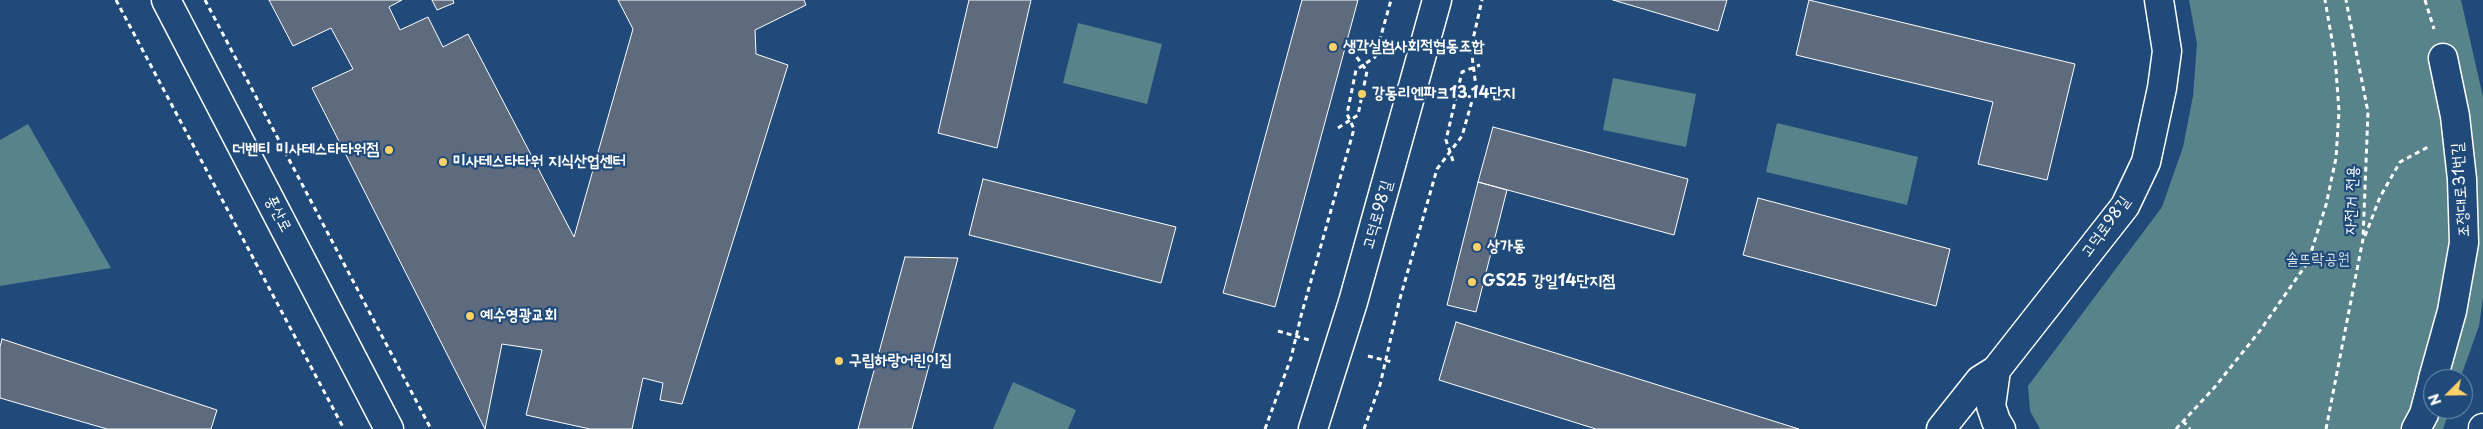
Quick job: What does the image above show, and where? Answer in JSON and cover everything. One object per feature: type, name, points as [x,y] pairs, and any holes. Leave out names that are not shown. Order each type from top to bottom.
[{"type":"street","name":"풍산로","points":[[166,0],[389,429]]},
{"type":"street","name":"고덕로98길","points":[[1314,429],[1356,292],[1437,0]]},
{"type":"street","name":"고덕로98길","points":[[1941,429],[1980,380],[1996,370],[2125,206],[2146,162],[2157,113],[2167,51],[2159,0]]},
{"type":"street","name":"조정대로31번길","points":[[2436,369],[2452,310],[2464,243],[2458,141],[2443,58]]},
{"type":"street","points":[[1996,370],[1991,406],[1996,421],[2002,429]]},
{"type":"street","name":"조정대로31번길","points":[[2416,429],[2423,416]]},
{"type":"path","points":[[116,0],[344,429]]},
{"type":"path","points":[[205,0],[431,429]]},
{"type":"path","points":[[1265,429],[1291,358],[1354,129],[1347,114],[1356,70],[1375,57],[1391,0]]},
{"type":"path","points":[[1364,429],[1386,361],[1436,169],[1462,136],[1476,87],[1471,48],[1482,0]]},
{"type":"path","points":[[2176,429],[2214,388],[2259,332],[2308,262],[2326,205],[2336,158],[2339,111],[2335,58],[2325,0]]},
{"type":"path","name":"자전거 전용","points":[[2326,429],[2364,239],[2368,112],[2346,0]]},
{"type":"path","points":[[1338,128],[1358,115],[1367,71],[1356,55]]},
{"type":"path","points":[[1453,161],[1446,140],[1462,72],[1480,64]]},
{"type":"path","points":[[2364,239],[2380,197],[2400,162],[2424,148],[2458,141]]},
{"type":"path","points":[[1278,331],[1296,336]]},
{"type":"path","points":[[1386,361],[1392,362]]},
{"type":"path","points":[[2183,421],[2190,429]]},
{"type":"green space","name":"솔뜨락공원","points":[[2189,0],[2461,0],[2483,97],[2483,297],[2479,326],[2464,369],[2423,369],[2423,419],[2446,419],[2443,429],[2040,429],[2030,411],[2028,386],[2162,207],[2183,147],[2193,96],[2197,44]]},
{"type":"green space","points":[[1078,23],[1162,44],[1147,104],[1063,83]]},
{"type":"green space","points":[[1613,78],[1696,94],[1686,147],[1603,130]]},
{"type":"green space","points":[[1777,123],[1918,157],[1907,205],[1766,172]]},
{"type":"green space","points":[[28,124],[111,268],[0,286],[0,140]]},
{"type":"green space","points":[[1013,382],[1076,410],[1068,429],[993,429]]},
{"type":"building","name":"미사테스타타워 지식산업센터","points":[[269,0],[402,0],[389,7],[400,30],[428,17],[443,47],[468,34],[574,237],[633,29],[618,0],[804,0],[806,5],[755,30],[756,54],[788,65],[682,404],[660,400],[663,383],[643,378],[632,429],[590,429],[526,415],[542,350],[502,344],[485,429],[312,88],[353,69],[331,28],[293,46]]},
{"type":"building","points":[[432,0],[453,0],[454,3],[437,10]]},
{"type":"building","points":[[969,0],[1031,0],[997,148],[938,133]]},
{"type":"building","points":[[1302,0],[1358,0],[1275,307],[1223,293]]},
{"type":"building","points":[[1613,0],[1727,0],[1718,31]]},
{"type":"building","points":[[1809,0],[2075,64],[2047,180],[1978,164],[1993,102],[1796,55]]},
{"type":"building","points":[[1493,127],[1688,179],[1674,235],[1478,182]]},
{"type":"building","points":[[983,179],[1176,227],[1161,283],[969,235]]},
{"type":"building","name":"상가동","points":[[1478,182],[1507,190],[1476,312],[1447,305]]},
{"type":"building","points":[[1758,198],[1950,249],[1936,306],[1743,255]]},
{"type":"building","points":[[905,257],[958,258],[912,429],[858,429]]},
{"type":"building","points":[[1456,322],[1799,429],[1596,429],[1439,380]]},
{"type":"building","points":[[2,339],[217,410],[211,429],[107,429],[0,398],[0,347]]},
{"type":"place","name":"생각실험사회적협동조합","points":[[1333,47]]},
{"type":"place","name":"강동리엔파크13.14단지","points":[[1362,94]]},
{"type":"place","name":"더벤티 미사테스타타워점","points":[[389,150]]},
{"type":"place","name":"미사테스타타워 지식산업센터","points":[[443,162]]},
{"type":"place","name":"상가동","points":[[1477,247]]},
{"type":"place","name":"GS25 강일14단지점","points":[[1472,282]]},
{"type":"place","name":"예수영광교회","points":[[470,316]]},
{"type":"place","name":"구립하랑어린이집","points":[[839,361]]}]
